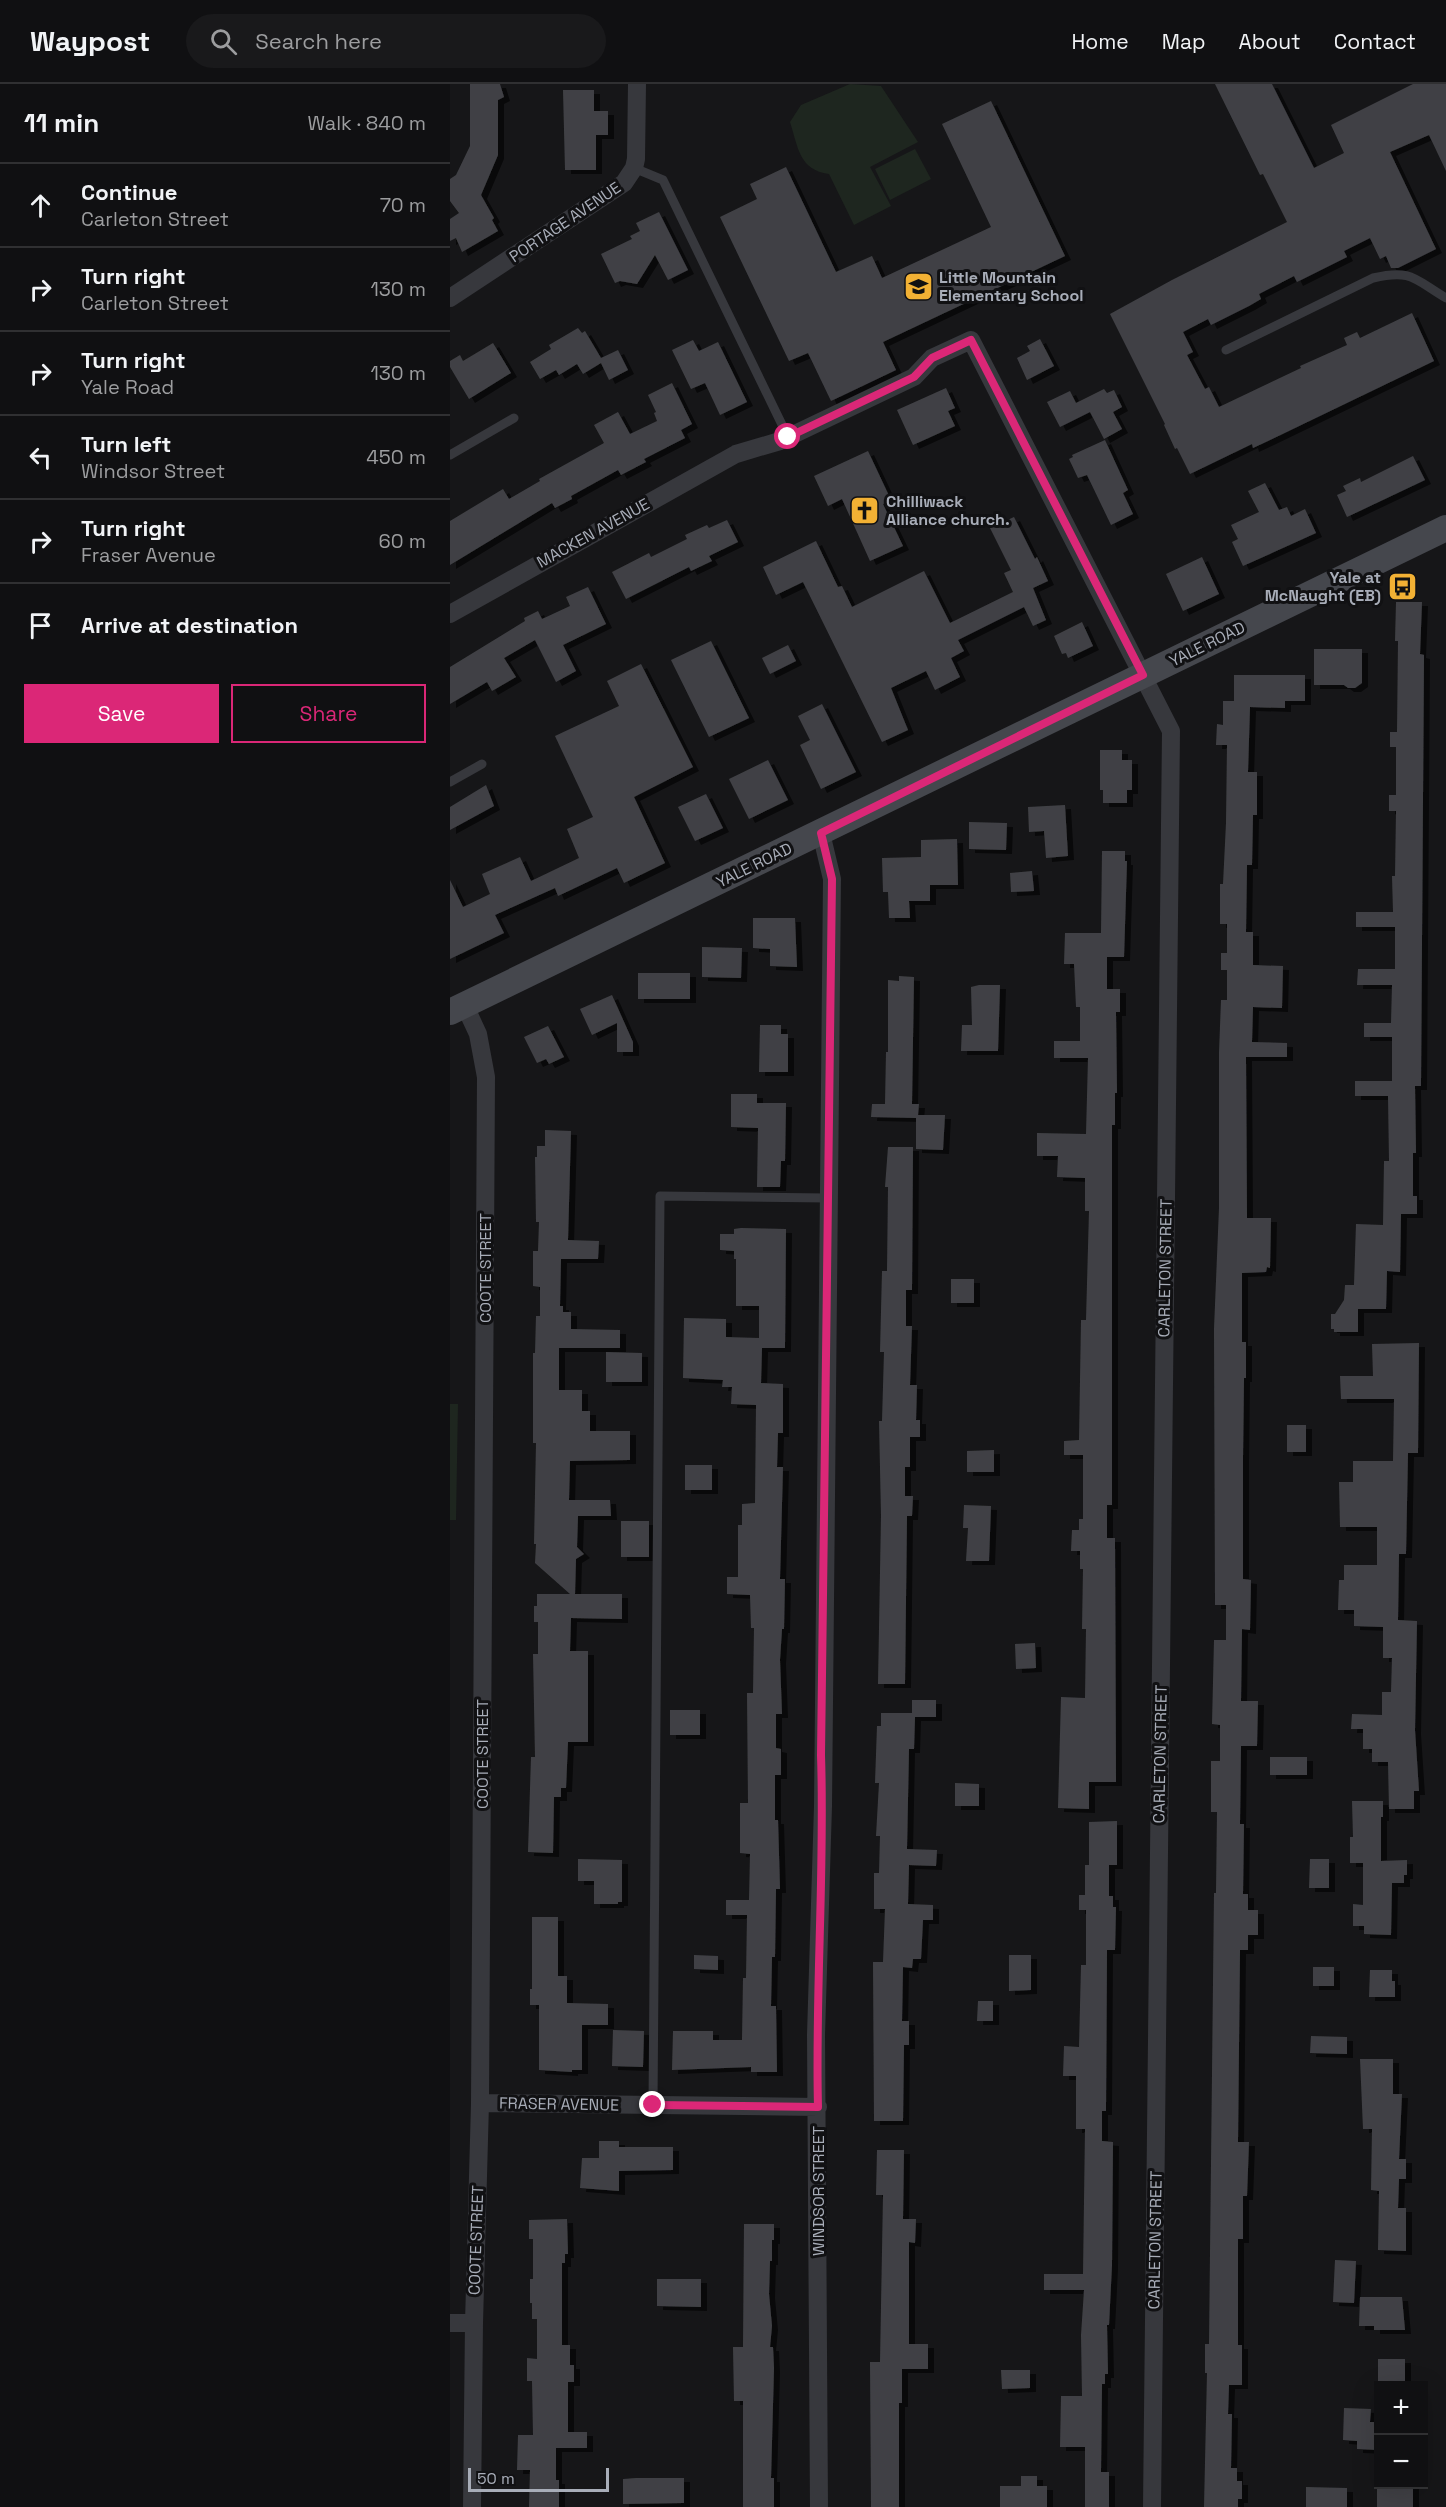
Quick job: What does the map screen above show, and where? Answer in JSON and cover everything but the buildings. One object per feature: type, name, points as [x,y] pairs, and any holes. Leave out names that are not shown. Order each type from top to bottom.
[{"type":"main road","name":"YALE ROAD","points":[[457,1009],[1446,528]]},
{"type":"street","name":"PORTAGE AVENUE","points":[[450,298],[624,183],[634,168],[637,150],[637,84]]},
{"type":"street","name":"CARLETON STREET","points":[[736,453],[788,437],[914,377],[932,358],[971,340],[1171,731],[1152,2507]]},
{"type":"street","name":"MACKEN AVENUE","points":[[450,614],[736,453]]},
{"type":"street","name":"WINDSOR STREET","points":[[819,2507],[816,2035],[823,1806],[821,1755],[832,879],[821,833]]},
{"type":"street","name":"COOTE STREET","points":[[457,1009],[478,1034],[486,1077],[480,2103],[472,2507]]},
{"type":"street","name":"FRASER AVENUE","points":[[480,2103],[818,2107]]},
{"type":"street","points":[[450,2323],[474,2323]]},
{"type":"lane","points":[[634,168],[663,180],[788,437]]},
{"type":"lane","points":[[1226,350],[1373,278],[1410,275],[1446,297]]},
{"type":"lane","points":[[450,455],[514,418]]},
{"type":"lane","points":[[450,782],[482,764]]},
{"type":"lane","points":[[653,2105],[660,1196],[828,1198]]},
{"type":"shaded area","points":[[850,84],[881,86],[918,142],[870,167],[891,206],[854,225],[829,174],[811,168],[801,156],[790,122],[801,105]]},
{"type":"shaded area","points":[[915,149],[931,179],[890,200],[875,169]]},
{"type":"shaded area","points":[[450,1404],[458,1404],[456,1520],[450,1520]]},
{"type":"place","name":"Little Mountain Elementary School","points":[[918,286]]},
{"type":"place","name":"Chilliwack Alliance church.","points":[[865,510]]},
{"type":"place","name":"Yale at McNaught (EB)","points":[[1402,586]]},
{"type":"route","points":[[653,2105],[818,2107],[816,2035],[823,1806],[821,1755],[832,879],[821,833],[1143,675],[971,340],[932,358],[914,377],[788,437]]}]
